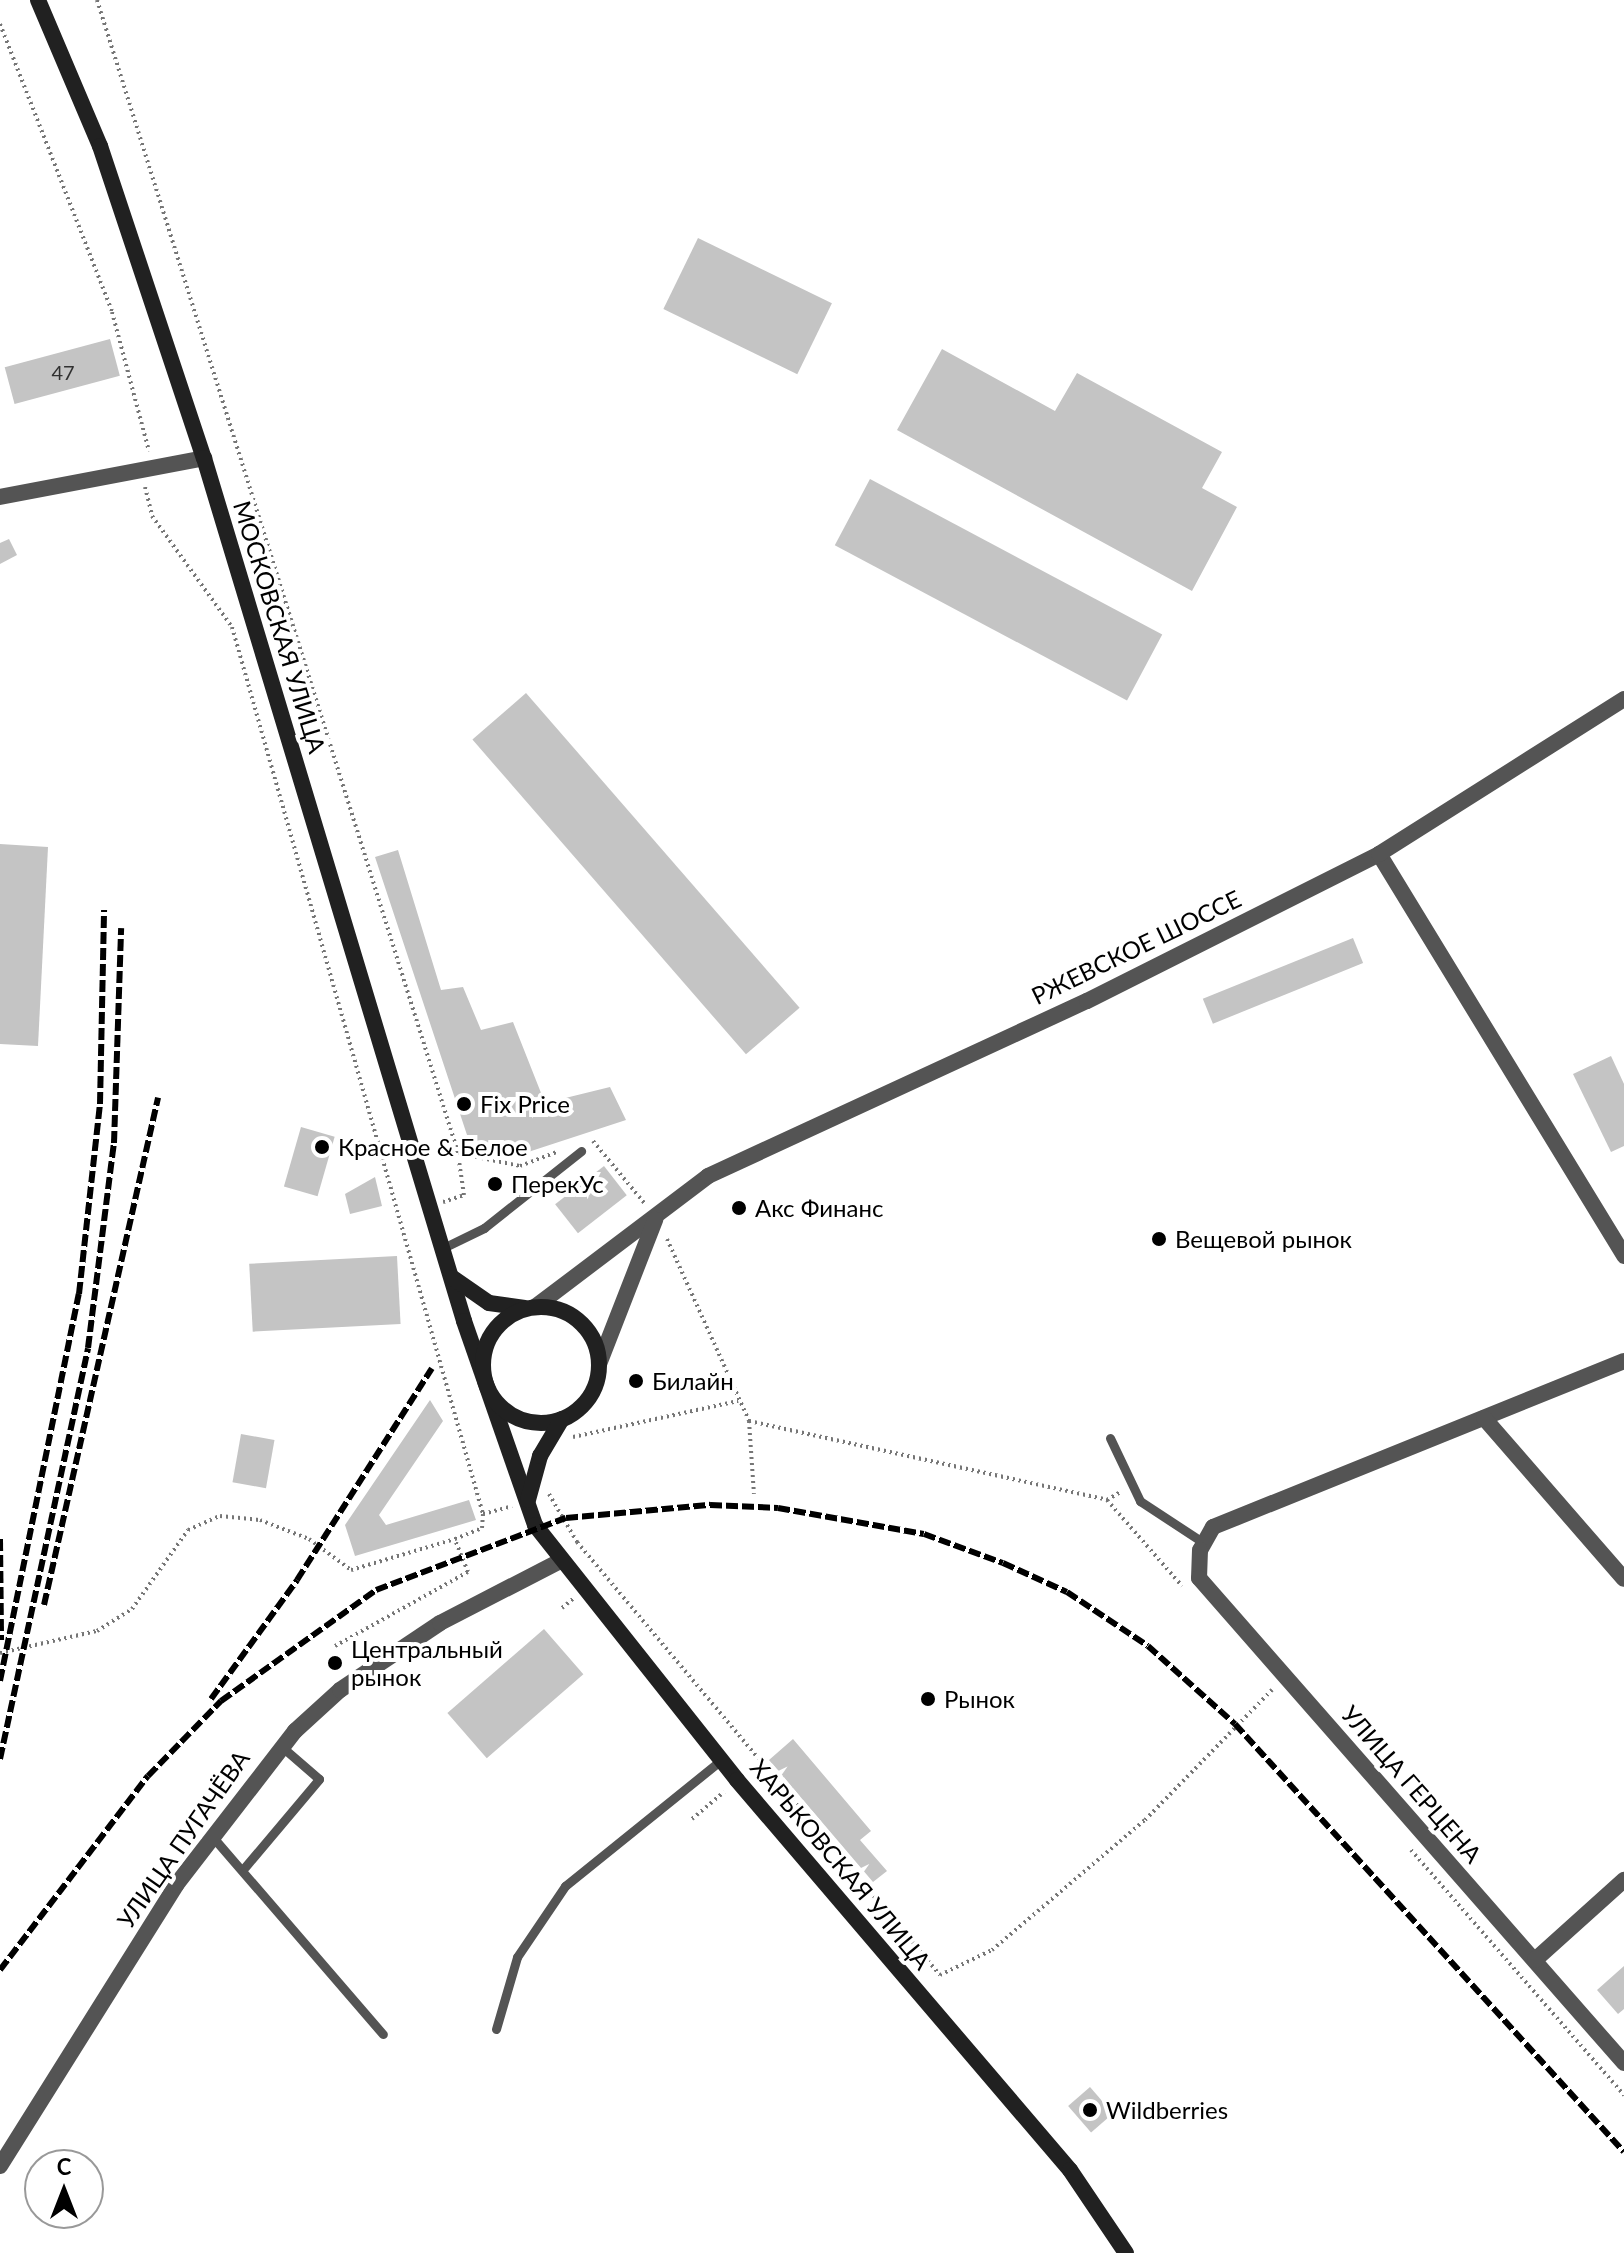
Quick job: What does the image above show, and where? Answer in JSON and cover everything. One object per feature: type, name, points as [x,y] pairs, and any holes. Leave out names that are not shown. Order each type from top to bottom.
[{"type":"main road","name":"МОСКОВСКАЯ УЛИЦА","points":[[38,0],[100,146],[204,458],[487,1385]]},
{"type":"main road","points":[[452,1277],[489,1303],[532,1308],[580,1322],[599,1364],[589,1397],[562,1419],[540,1456],[527,1502]]},
{"type":"main road","points":[[532,1308],[504,1321],[487,1343],[487,1385],[517,1418],[562,1419]]},
{"type":"main road","name":"ХАРЬКОВСКАЯ УЛИЦА","points":[[487,1385],[527,1502],[560,1561],[721,1760],[1070,2170],[1126,2253]]},
{"type":"street","points":[[0,497],[204,458]]},
{"type":"street","name":"РЖЕВСКОЕ ШОССЕ","points":[[532,1308],[708,1176],[1087,1001],[1379,854],[1624,699]]},
{"type":"street","points":[[1379,854],[1624,1256]]},
{"type":"street","points":[[599,1364],[657,1215]]},
{"type":"street","points":[[1624,1361],[1484,1418],[1624,1579]]},
{"type":"street","name":"УЛИЦА ГЕРЦЕНА","points":[[1484,1418],[1213,1527],[1204,1543],[1199,1578],[1624,2063]]},
{"type":"street","name":"УЛИЦА ПУГАЧЁВА","points":[[0,2166],[211,1835],[281,1746],[340,1690],[390,1656],[560,1561]]},
{"type":"street","points":[[1535,1960],[1624,1880]]},
{"type":"lane","points":[[443,1248],[484,1228],[580,1148]]},
{"type":"lane","points":[[1110,1438],[1140,1501],[1204,1543]]},
{"type":"lane","points":[[245,1867],[319,1779],[281,1746]]},
{"type":"lane","points":[[496,2029],[517,1957],[565,1886],[721,1760]]},
{"type":"lane","points":[[211,1835],[245,1867],[383,2034]]},
{"type":"path","points":[[97,0],[458,1153],[520,1166],[565,1149]]},
{"type":"path","points":[[580,1148],[591,1139],[657,1215],[749,1421],[754,1494]]},
{"type":"path","points":[[749,1421],[1107,1500],[1190,1595]]},
{"type":"path","points":[[549,1494],[577,1542],[940,1975],[992,1950],[1145,1820],[1272,1690]]},
{"type":"path","points":[[0,1653],[97,1631],[132,1609],[188,1530],[220,1516],[260,1520],[309,1539],[351,1570],[482,1528],[483,1514]]},
{"type":"path","points":[[335,1646],[468,1572],[455,1539]]},
{"type":"path","points":[[1262,1678],[1282,1701]]},
{"type":"path","points":[[1404,1841],[1624,2095]]},
{"type":"building","points":[[698,238],[832,303],[797,374],[663,309]]},
{"type":"building","points":[[110,339],[120,376],[15,404],[5,367]]},
{"type":"building","points":[[942,349],[1055,411],[1077,373],[1222,452],[1202,488],[1237,507],[1192,591],[897,430]]},
{"type":"building","points":[[870,479],[1162,634],[1127,701],[835,545]]},
{"type":"building","points":[[9,539],[17,555],[0,564],[0,543]]},
{"type":"building","points":[[526,693],[800,1008],[746,1054],[472,740]]},
{"type":"building","points":[[0,844],[48,847],[38,1046],[0,1044]]},
{"type":"building","points":[[398,850],[441,990],[463,987],[481,1030],[513,1022],[545,1103],[610,1087],[626,1120],[522,1154],[468,1138],[375,857]]},
{"type":"building","points":[[1353,938],[1363,963],[1213,1024],[1203,999]]},
{"type":"building","points":[[1611,1056],[1624,1084],[1624,1146],[1611,1152],[1573,1074]]},
{"type":"building","points":[[301,1127],[335,1137],[318,1196],[284,1187]]},
{"type":"building","points":[[604,1166],[627,1195],[578,1233],[555,1204]]},
{"type":"building","points":[[375,1177],[382,1206],[350,1214],[345,1194]]},
{"type":"building","points":[[397,1256],[401,1324],[253,1332],[249,1264]]},
{"type":"building","points":[[430,1400],[443,1421],[379,1515],[386,1525],[469,1500],[476,1520],[355,1556],[345,1525]]},
{"type":"building","points":[[241,1434],[274,1440],[266,1488],[232,1482]]},
{"type":"building","points":[[544,1629],[583,1674],[487,1758],[447,1713]]},
{"type":"building","points":[[793,1739],[871,1831],[860,1840],[887,1871],[873,1882],[769,1760]]},
{"type":"building","points":[[1624,1966],[1624,2009],[1618,2014],[1597,1990]]},
{"type":"building","name":"Wildberries","points":[[1090,2087],[1113,2113],[1091,2132],[1068,2106]]},
{"type":"railway","points":[[0,1681],[79,1294],[100,1104],[104,910]]},
{"type":"railway","points":[[0,1759],[88,1348],[114,1143],[121,928]]},
{"type":"railway","points":[[44,1605],[158,1098]]},
{"type":"railway","points":[[211,1699],[297,1580],[432,1368]]},
{"type":"railway","points":[[0,1970],[148,1776],[221,1701],[376,1590],[566,1518],[710,1505],[778,1508],[924,1534],[1003,1563],[1067,1592],[1148,1646],[1235,1724],[1624,2152]]},
{"type":"railway","points":[[0,1539],[1,1640]]},
{"type":"place","name":"Fix Price","points":[[464,1104]]},
{"type":"place","name":"Красное & Белое","points":[[322,1147]]},
{"type":"place","name":"ПерекУс","points":[[495,1184]]},
{"type":"place","name":"Акс Финанс","points":[[739,1208]]},
{"type":"place","name":"Вещевой рынок","points":[[1159,1239]]},
{"type":"place","name":"Билайн","points":[[636,1381]]},
{"type":"place","name":"Центральный рынок","points":[[335,1663]]},
{"type":"place","name":"Рынок","points":[[928,1699]]},
{"type":"place","name":"Wildberries","points":[[1090,2110]]}]
